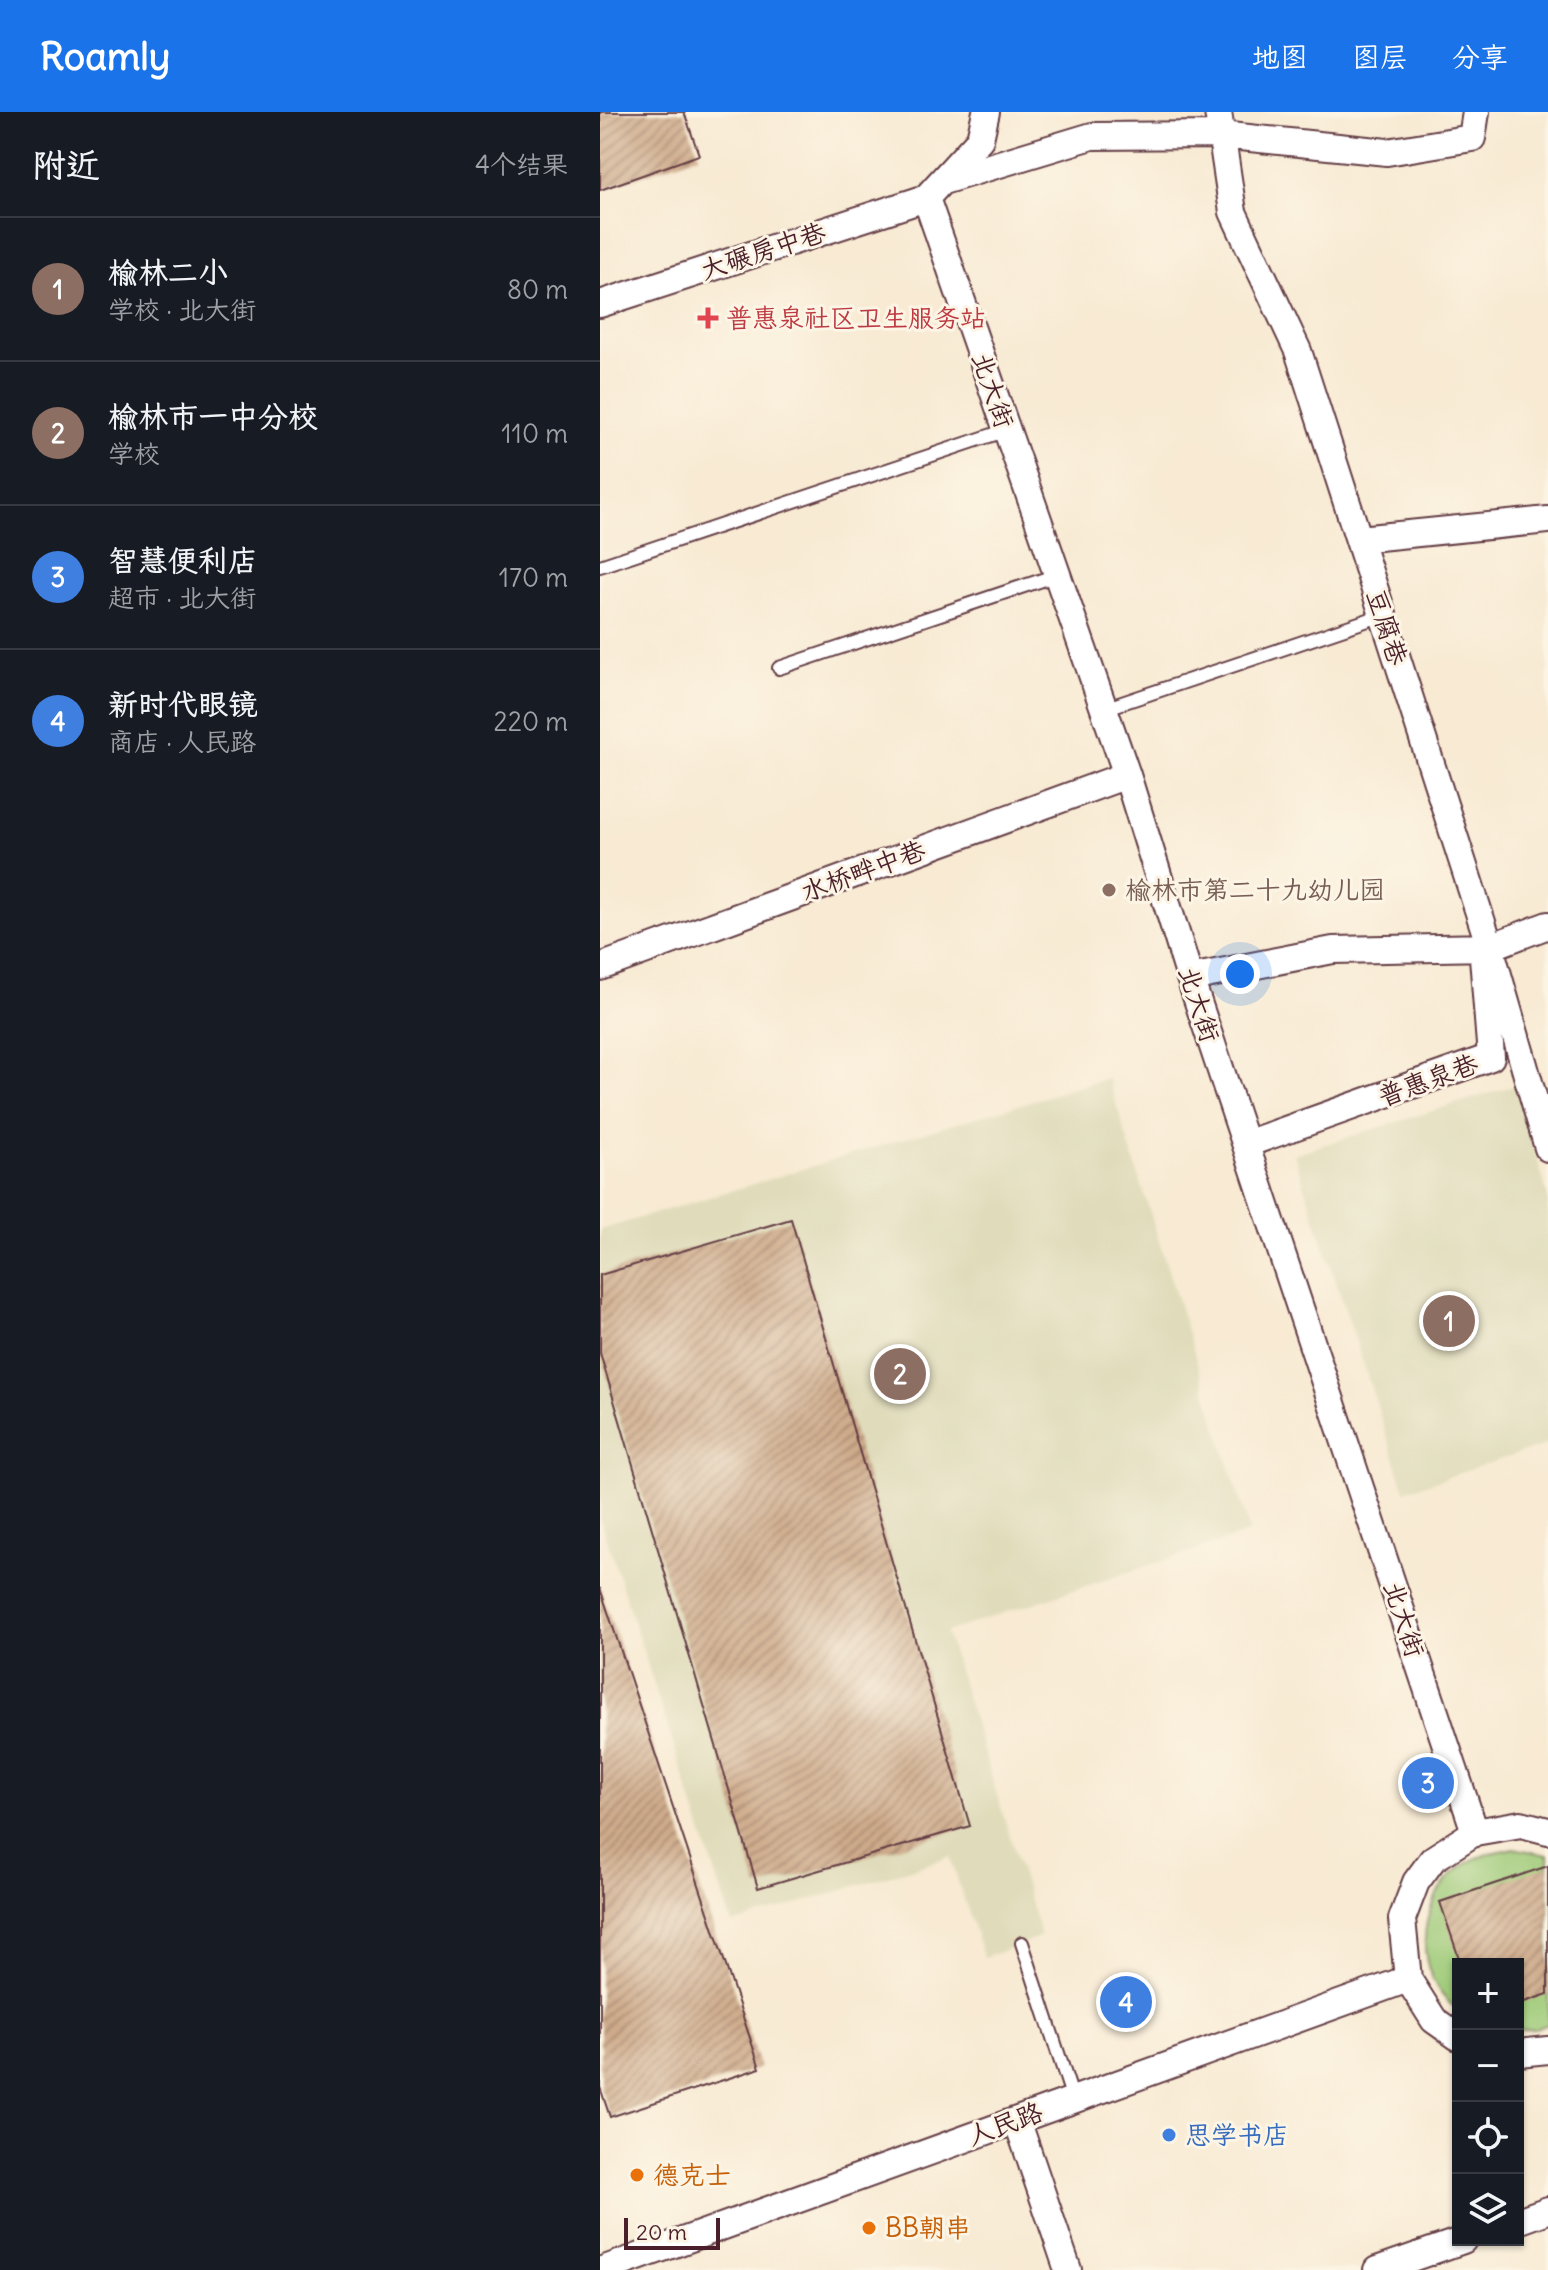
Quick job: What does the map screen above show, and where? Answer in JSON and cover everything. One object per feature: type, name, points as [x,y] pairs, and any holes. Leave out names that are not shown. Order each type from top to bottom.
[{"type":"street","points":[[933,190],[980,139],[986,112]]},
{"type":"street","name":"大碾房中巷","points":[[600,304],[1092,136],[1219,124],[1387,152],[1472,138],[1476,112]]},
{"type":"street","name":"豆腐巷","points":[[1219,124],[1233,212],[1298,351],[1490,947],[1548,1148]]},
{"type":"street","name":"北大街","points":[[933,190],[1007,430],[1127,775],[1190,978],[1475,1832]]},
{"type":"street","points":[[1359,539],[1548,520]]},
{"type":"street","name":"水桥畔中巷","points":[[600,967],[1127,775]]},
{"type":"street","points":[[1190,978],[1333,950],[1490,947],[1548,925]]},
{"type":"street","name":"普惠泉巷","points":[[1246,1144],[1491,1057],[1483,957],[1490,947]]},
{"type":"street","points":[[1452,2033],[1434,2020],[1408,1979],[1402,1919],[1416,1882],[1433,1859],[1475,1832],[1521,1824],[1548,1831]]},
{"type":"street","name":"人民路","points":[[602,2270],[1408,1979]]},
{"type":"street","points":[[1524,2052],[1548,2050]]},
{"type":"street","points":[[1017,2120],[1068,2270]]},
{"type":"street","points":[[1524,2219],[1548,2210]]},
{"type":"street","points":[[1377,2270],[1452,2244]]},
{"type":"lane","points":[[600,566],[1007,430]]},
{"type":"lane","points":[[779,668],[1057,575]]},
{"type":"lane","points":[[1104,709],[1383,615]]},
{"type":"lane","points":[[1022,1943],[1073,2099]]},
{"type":"shaded area","points":[[1108,1078],[1250,1532],[946,1632],[1041,1936],[984,1958],[950,1857],[732,1924],[600,1519],[600,1230]]},
{"type":"shaded area","points":[[1516,1085],[1548,1197],[1548,1444],[1405,1491],[1294,1154]]},
{"type":"green space","points":[[1514,1848],[1548,1855],[1548,2024],[1535,2029],[1524,2030],[1524,1958],[1452,1958],[1452,2004],[1433,1979],[1427,1960],[1427,1921],[1443,1885],[1470,1861]]},
{"type":"building","points":[[600,112],[684,112],[699,155],[600,190]]},
{"type":"building","points":[[791,1219],[970,1826],[758,1888],[600,1353],[600,1275]]},
{"type":"building","points":[[600,1588],[760,2068],[610,2117],[600,2087]]},
{"type":"building","points":[[1548,1866],[1548,1994],[1524,2002],[1524,1958],[1459,1958],[1440,1902]]},
{"type":"place","name":"普惠泉社区卫生服务站","points":[[708,318]]},
{"type":"place","name":"榆林市第二十九幼儿园","points":[[1109,890]]},
{"type":"place","name":"榆林二小","points":[[1449,1321]]},
{"type":"place","name":"榆林市一中分校","points":[[900,1374]]},
{"type":"place","name":"智慧便利店","points":[[1428,1783]]},
{"type":"place","name":"新时代眼镜","points":[[1126,2002]]},
{"type":"place","name":"思学书店","points":[[1169,2135]]},
{"type":"place","name":"德克士","points":[[637,2175]]},
{"type":"place","name":"BB朝串","points":[[869,2228]]}]
